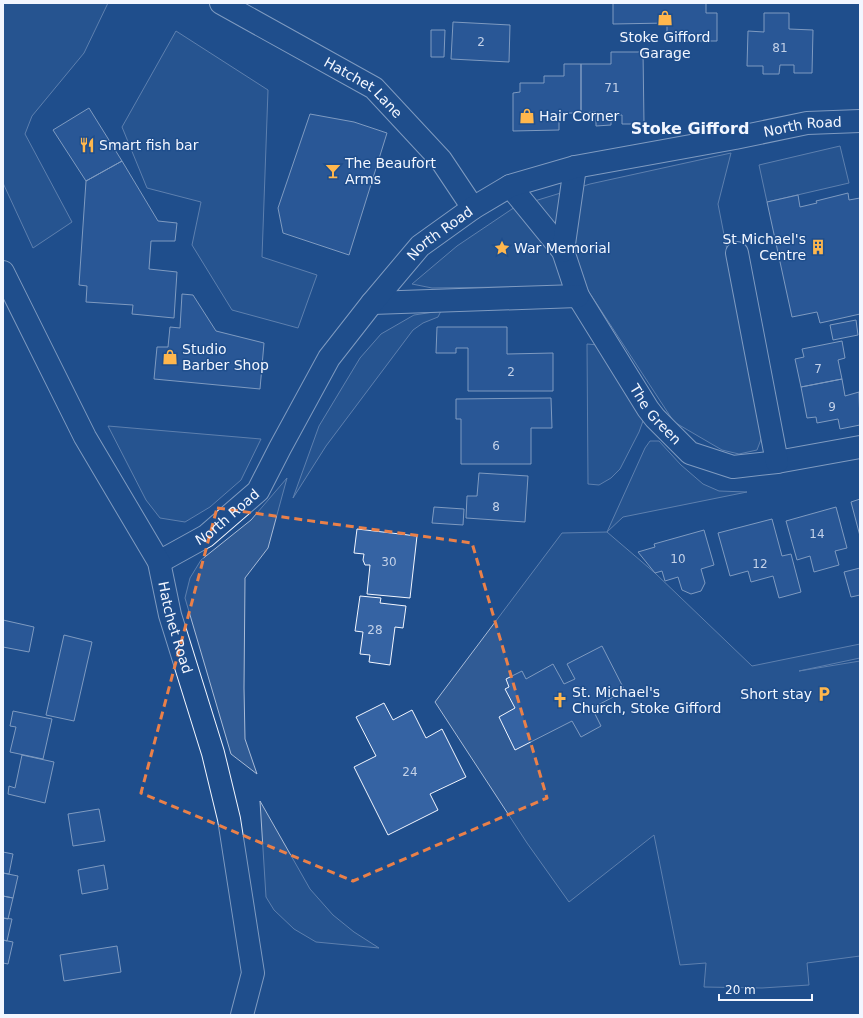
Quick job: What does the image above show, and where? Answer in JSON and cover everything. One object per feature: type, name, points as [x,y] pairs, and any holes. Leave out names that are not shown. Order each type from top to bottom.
[{"type":"street","name":"Hatchet Lane","points":[[221,3],[374,88],[441,160],[473,208]]},
{"type":"street","name":"North Road","points":[[159,562],[206,536],[258,491],[329,358],[372,303],[420,246],[473,208],[510,186],[575,167],[735,138],[807,123],[860,122]]},
{"type":"street","name":"The Green","points":[[563,251],[575,167]]},
{"type":"street","name":"The Green","points":[[510,186],[563,251],[578,296],[648,409],[690,453],[733,467],[778,462],[860,446]]},
{"type":"street","points":[[737,253],[778,462]]},
{"type":"street","name":"Hatchet Road","points":[[3,272],[85,437],[159,562],[170,615],[213,753],[230,819],[253,973],[242,1015]]},
{"type":"street","points":[[372,303],[578,296]]},
{"type":"highlighted area","points":[[217,508],[472,543],[547,798],[353,881],[141,793]]},
{"type":"shaded area","points":[[3,3],[108,3],[84,53],[32,116],[25,134],[72,222],[33,248],[3,183]]},
{"type":"shaded area","points":[[176,31],[268,90],[262,257],[317,275],[298,328],[232,310],[192,245],[201,202],[147,188],[122,127]]},
{"type":"shaded area","points":[[840,146],[849,183],[767,202],[759,165]]},
{"type":"shaded area","points":[[731,153],[718,204],[763,434],[757,450],[739,454],[722,450],[674,422],[585,286],[432,288],[412,284],[457,246],[515,207],[590,184]]},
{"type":"shaded area","points":[[441,311],[438,317],[423,323],[413,330],[326,446],[293,498],[319,426],[360,358],[381,334],[414,315]]},
{"type":"shaded area","points":[[587,344],[599,345],[642,413],[643,421],[620,469],[611,478],[599,485],[588,484]]},
{"type":"shaded area","points":[[108,426],[261,439],[241,480],[210,507],[185,522],[160,518],[146,500]]},
{"type":"shaded area","points":[[650,441],[659,441],[681,465],[703,484],[719,491],[747,492],[623,517],[607,532],[645,448]]},
{"type":"shaded area","points":[[287,478],[268,548],[245,578],[245,739],[257,774],[231,754],[185,598],[190,578],[201,560],[251,520]]},
{"type":"shaded area","points":[[607,532],[655,573],[752,666],[860,644],[860,658],[799,671],[860,661],[860,956],[807,963],[809,985],[762,988],[704,987],[706,963],[680,965],[654,835],[569,902],[527,843],[435,702],[562,533]]},
{"type":"shaded area","points":[[260,801],[310,889],[333,915],[354,932],[379,948],[316,942],[294,929],[274,910],[266,897]]},
{"type":"building","name":"Stoke Gifford Garage","points":[[613,3],[706,3],[706,13],[717,13],[717,41],[667,41],[667,23],[613,24]]},
{"type":"building","points":[[764,13],[789,13],[789,29],[813,30],[812,73],[794,73],[794,65],[780,65],[779,74],[763,74],[763,66],[747,66],[748,31],[764,32]]},
{"type":"building","points":[[453,22],[510,25],[509,62],[451,59]]},
{"type":"building","points":[[431,30],[445,30],[444,57],[431,57]]},
{"type":"building","points":[[611,52],[643,52],[644,124],[622,124],[622,115],[611,115],[611,125],[596,126],[596,112],[581,113],[581,64],[611,64]]},
{"type":"building","points":[[564,64],[581,64],[581,113],[559,113],[559,130],[513,131],[513,93],[520,92],[520,83],[544,83],[544,76],[564,76]]},
{"type":"building","name":"Smart fish bar","points":[[89,108],[122,161],[86,181],[53,130]]},
{"type":"building","name":"The Beaufort Arms","points":[[310,114],[354,122],[387,133],[349,255],[283,233],[278,208]]},
{"type":"building","points":[[122,161],[158,221],[177,223],[175,241],[151,241],[149,269],[177,272],[174,318],[132,314],[133,305],[86,302],[87,286],[79,285],[86,181]]},
{"type":"building","name":"St Michael's Centre","points":[[848,193],[849,200],[860,198],[860,314],[820,323],[817,312],[792,317],[767,202],[798,195],[800,207],[817,203],[816,201]]},
{"type":"building","points":[[182,294],[193,295],[216,331],[264,343],[260,389],[154,379],[157,347],[168,347],[170,327],[180,328]]},
{"type":"building","points":[[856,320],[858,335],[833,340],[830,325]]},
{"type":"building","points":[[437,327],[507,327],[507,354],[553,353],[553,391],[468,391],[468,348],[456,348],[456,353],[436,353]]},
{"type":"building","points":[[842,341],[845,358],[838,360],[842,379],[801,387],[795,359],[804,357],[802,349]]},
{"type":"building","points":[[842,379],[845,396],[859,392],[860,425],[840,429],[838,419],[817,423],[816,417],[807,418],[801,387]]},
{"type":"building","points":[[551,398],[552,428],[531,428],[531,464],[461,464],[461,419],[456,419],[456,399]]},
{"type":"building","points":[[479,473],[528,476],[525,522],[466,518],[467,496],[477,496]]},
{"type":"building","points":[[860,499],[860,536],[851,502]]},
{"type":"building","points":[[434,507],[464,509],[463,525],[432,523]]},
{"type":"building","points":[[836,507],[847,548],[835,551],[839,565],[814,572],[810,556],[797,560],[786,521]]},
{"type":"building","points":[[772,519],[782,556],[791,554],[801,592],[779,598],[773,576],[751,582],[748,571],[730,576],[718,533]]},
{"type":"building","points":[[357,529],[417,536],[410,598],[367,594],[370,565],[365,565],[363,560],[364,554],[354,553]]},
{"type":"building","points":[[704,530],[714,565],[701,569],[705,583],[701,591],[691,594],[682,590],[678,577],[665,581],[662,571],[655,573],[638,552],[655,547],[654,544]]},
{"type":"building","points":[[860,568],[860,595],[851,597],[844,572]]},
{"type":"building","points":[[360,596],[381,598],[380,603],[406,606],[403,628],[395,627],[390,665],[369,662],[370,655],[360,654],[363,632],[355,631]]},
{"type":"building","points":[[3,620],[34,627],[29,652],[3,647]]},
{"type":"building","points":[[64,635],[92,642],[74,721],[46,715]]},
{"type":"building","name":"St. Michael's Church, Stoke Gifford","points":[[602,646],[625,691],[592,708],[601,726],[581,737],[572,721],[515,750],[499,717],[515,708],[505,689],[509,687],[506,679],[522,671],[526,679],[553,664],[564,684],[575,679],[567,664]]},
{"type":"building","points":[[384,703],[393,720],[412,710],[426,738],[442,729],[466,777],[430,794],[438,810],[388,835],[354,767],[376,756],[356,717]]},
{"type":"building","points":[[13,711],[52,719],[43,759],[10,752],[16,727],[10,726]]},
{"type":"building","points":[[22,755],[54,762],[45,803],[8,794],[9,786],[15,788]]},
{"type":"building","points":[[99,809],[105,841],[73,846],[68,814]]},
{"type":"building","points":[[3,852],[13,854],[9,874],[3,873]]},
{"type":"building","points":[[104,865],[108,889],[82,894],[78,870]]},
{"type":"building","points":[[3,873],[18,876],[13,898],[3,896]]},
{"type":"building","points":[[3,896],[13,898],[8,919],[3,918]]},
{"type":"building","points":[[3,918],[12,919],[7,941],[3,940]]},
{"type":"building","points":[[3,940],[13,942],[8,964],[3,963]]},
{"type":"building","points":[[117,946],[121,972],[64,981],[60,955]]},
{"type":"place","name":"Stoke Gifford Garage","points":[[665,18]]},
{"type":"place","name":"Hair Corner","points":[[527,116]]},
{"type":"place","name":"Smart fish bar","points":[[87,145]]},
{"type":"place","name":"The Beaufort Arms","points":[[333,171]]},
{"type":"place","name":"St Michael's Centre","points":[[818,247]]},
{"type":"place","name":"War Memorial","points":[[502,248]]},
{"type":"place","name":"Studio Barber Shop","points":[[170,357]]},
{"type":"place","name":"Short stay","points":[[824,694]]},
{"type":"place","name":"St. Michael's Church, Stoke Gifford","points":[[560,700]]},
{"type":"district","name":"Stoke Gifford","points":[[690,128]]}]
